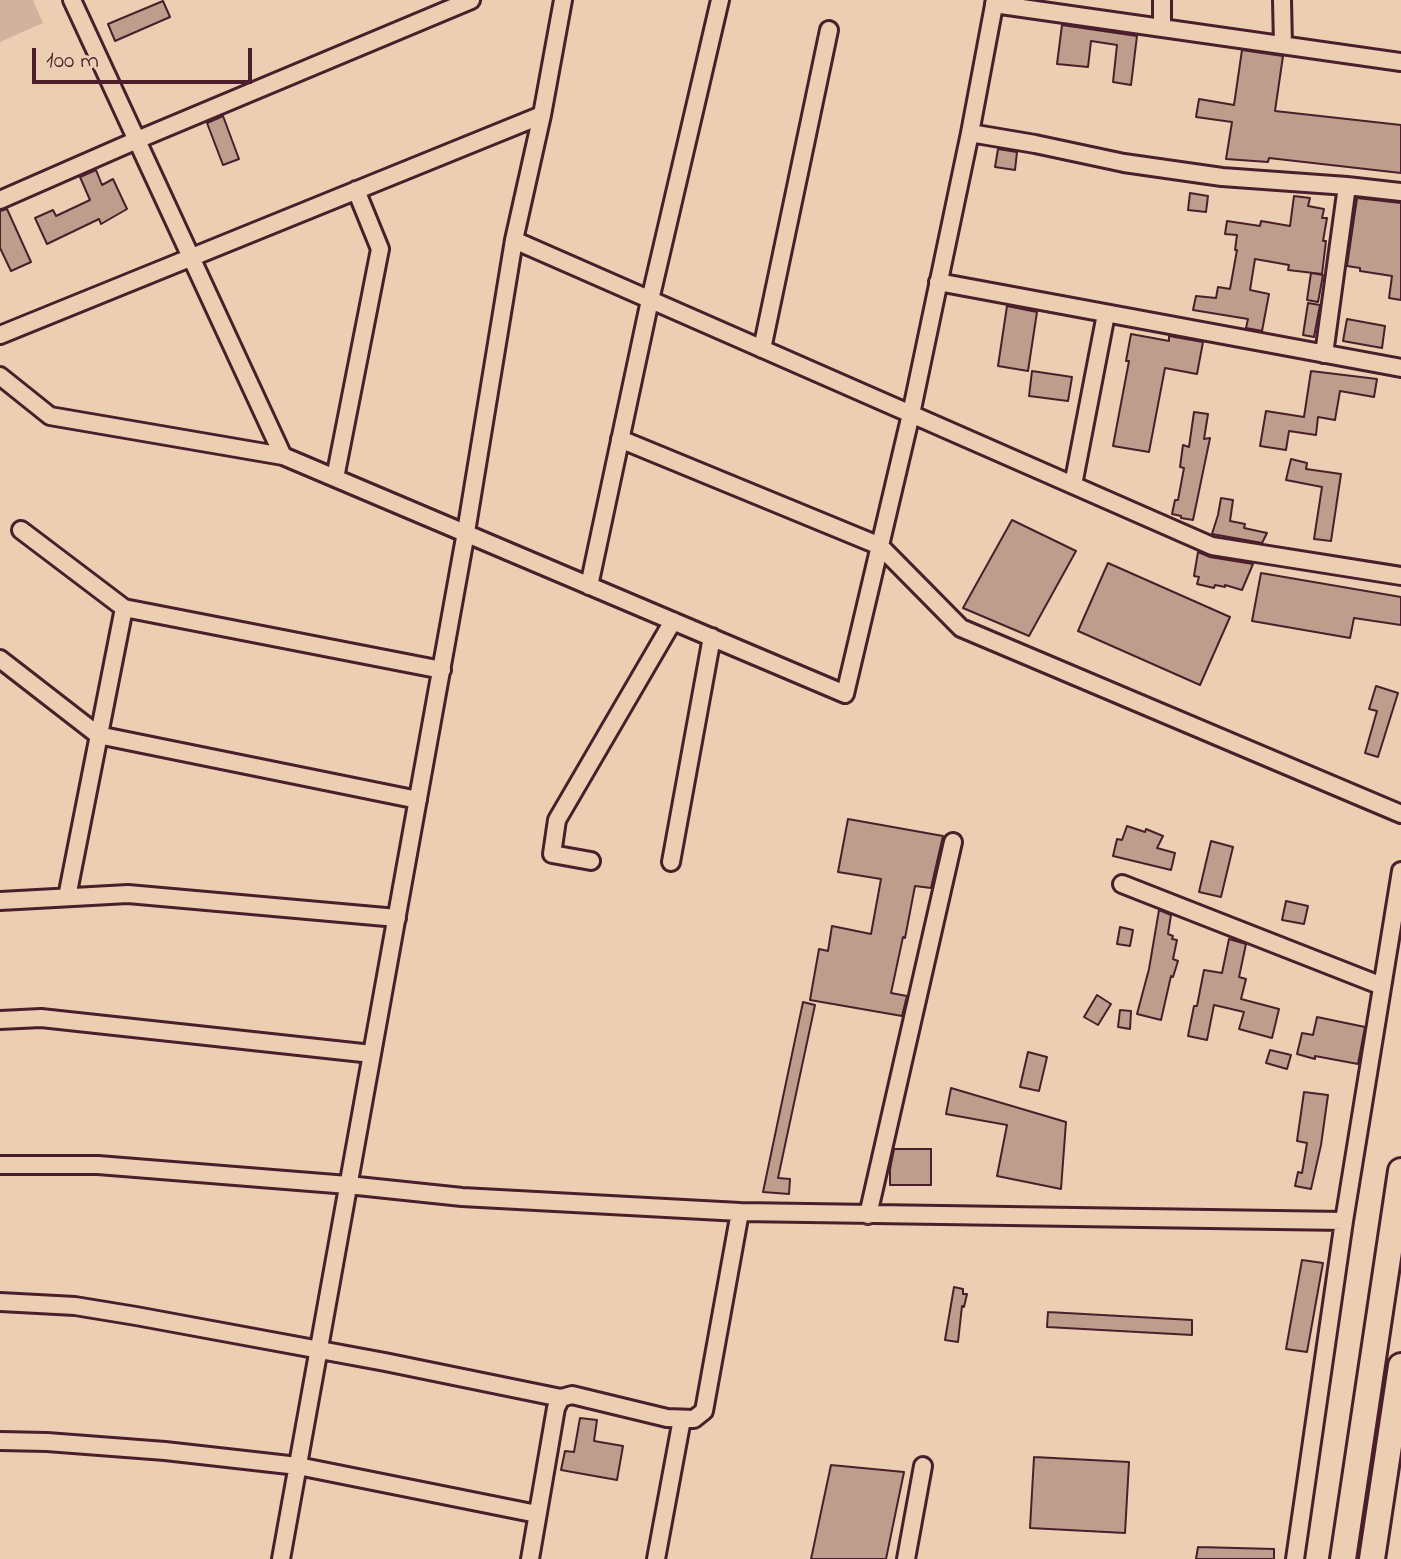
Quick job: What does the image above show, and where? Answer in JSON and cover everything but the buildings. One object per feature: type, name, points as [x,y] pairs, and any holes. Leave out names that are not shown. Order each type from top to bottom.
[{"type":"highway","points":[[1343,1559],[1401,1171]]},
{"type":"highway","points":[[1372,1559],[1401,1366]]},
{"type":"street","points":[[72,0],[283,456]]},
{"type":"street","points":[[0,200],[471,0]]},
{"type":"street","points":[[281,1559],[442,670],[514,240],[542,115],[563,0]]},
{"type":"street","points":[[589,586],[650,300],[720,0]]},
{"type":"street","points":[[1162,0],[1162,28]]},
{"type":"street","points":[[1282,0],[1283,45]]},
{"type":"street","points":[[0,376],[50,416],[283,456],[845,694],[911,414],[995,2],[1401,62]]},
{"type":"street","points":[[762,349],[829,30]]},
{"type":"street","points":[[0,335],[542,115]]},
{"type":"street","points":[[970,133],[1124,163],[1222,177],[1401,192]]},
{"type":"street","points":[[1324,354],[1347,186]]},
{"type":"street","points":[[335,478],[380,249],[356,190]]},
{"type":"street","points":[[514,240],[1212,546],[1401,576]]},
{"type":"street","points":[[938,282],[1401,368]]},
{"type":"street","points":[[1073,485],[1106,314]]},
{"type":"street","points":[[620,439],[880,546],[961,628],[1401,814]]},
{"type":"street","points":[[21,530],[124,608],[442,670]]},
{"type":"street","points":[[67,897],[124,608]]},
{"type":"street","points":[[591,861],[552,854],[557,820],[673,621]]},
{"type":"street","points":[[671,862],[712,637]]},
{"type":"street","points":[[0,659],[98,735],[418,800]]},
{"type":"street","points":[[868,1215],[953,842]]},
{"type":"street","points":[[1295,1559],[1344,1221],[1401,871]]},
{"type":"street","points":[[1122,884],[1382,986]]},
{"type":"street","points":[[0,901],[128,894],[397,918]]},
{"type":"street","points":[[0,1020],[41,1018],[372,1054]]},
{"type":"street","points":[[0,1165],[98,1165],[462,1197],[740,1212],[1344,1221]]},
{"type":"street","points":[[0,1302],[75,1306],[561,1398],[572,1395],[667,1418],[694,1419],[704,1411],[740,1212]]},
{"type":"street","points":[[530,1559],[556,1408],[561,1398]]},
{"type":"street","points":[[656,1559],[682,1419]]},
{"type":"street","points":[[0,1441],[165,1451],[298,1466],[537,1514]]},
{"type":"street","points":[[906,1559],[923,1466]]},
{"type":"shaded area","points":[[0,0],[33,0],[43,23],[0,42]]}]
